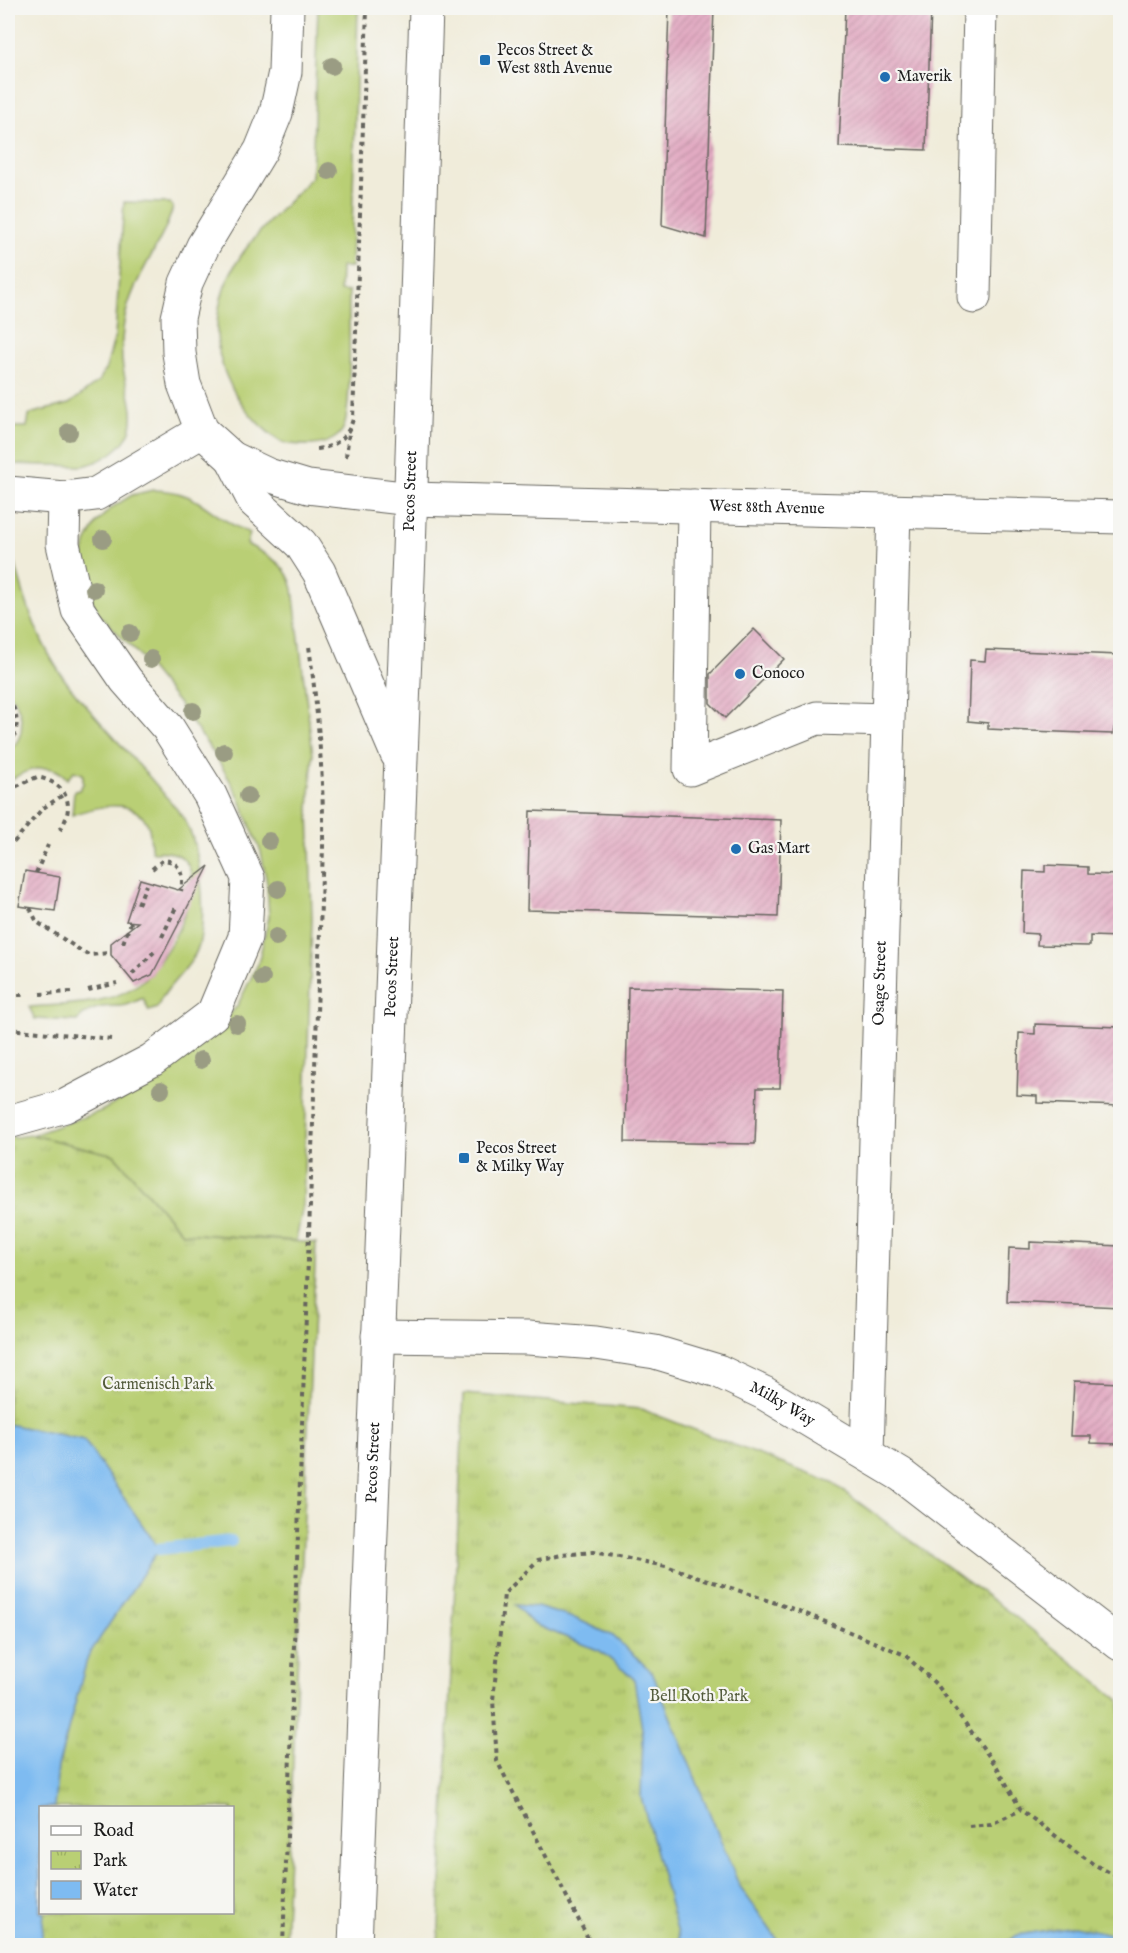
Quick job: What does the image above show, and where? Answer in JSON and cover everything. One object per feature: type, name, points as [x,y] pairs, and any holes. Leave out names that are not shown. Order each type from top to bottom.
[{"type":"main road","points":[[287,8],[285,72],[276,113],[261,150],[203,246],[186,283],[178,318],[179,353],[184,384],[202,431],[232,458],[254,501],[301,544],[319,572],[400,762]]},
{"type":"main road","name":"Pecos Street","points":[[355,1946],[411,499],[426,8]]},
{"type":"main road","points":[[974,297],[980,8]]},
{"type":"main road","points":[[8,493],[64,498],[96,494],[202,431]]},
{"type":"main road","name":"West 88th Avenue","points":[[232,458],[268,475],[308,488],[411,499],[1120,517]]},
{"type":"main road","points":[[8,1122],[66,1106],[152,1060],[213,1014],[244,937],[248,878],[210,795],[168,728],[126,680],[78,610],[63,543],[64,498]]},
{"type":"main road","points":[[694,506],[690,769],[817,718],[887,720]]},
{"type":"main road","name":"Osage Street","points":[[867,1454],[894,511]]},
{"type":"main road","name":"Milky Way","points":[[378,1335],[528,1338],[596,1343],[655,1352],[718,1371],[764,1393],[867,1454],[955,1515],[1120,1644]]},
{"type":"path","points":[[313,450],[338,442],[350,433],[353,419],[367,8]]},
{"type":"path","points":[[283,1946],[323,848],[324,790],[320,728],[308,640]]},
{"type":"path","points":[[8,699],[16,710],[17,718],[13,740],[8,745]]},
{"type":"path","points":[[8,789],[37,777],[51,780],[66,793]]},
{"type":"path","points":[[58,832],[65,816],[66,793]]},
{"type":"path","points":[[8,849],[42,808],[66,793]]},
{"type":"path","points":[[36,873],[48,846]]},
{"type":"path","points":[[152,869],[163,860],[177,865],[184,879],[181,891]]},
{"type":"path","points":[[138,904],[146,885]]},
{"type":"path","points":[[162,938],[176,907]]},
{"type":"path","points":[[30,908],[37,922],[80,950],[89,955],[110,953]]},
{"type":"path","points":[[123,943],[132,920]]},
{"type":"path","points":[[132,974],[154,952]]},
{"type":"path","points":[[88,990],[117,983]]},
{"type":"path","points":[[40,994],[71,992]]},
{"type":"path","points":[[24,995],[8,994],[8,1029],[114,1039],[152,1060]]},
{"type":"path","points":[[592,1946],[497,1761],[492,1700],[504,1594],[538,1560],[593,1552],[666,1566],[799,1611],[905,1655],[938,1686],[998,1767],[1021,1810],[1074,1851],[1120,1878]]},
{"type":"path","points":[[969,1826],[991,1824],[1021,1810]]},
{"type":"green space","points":[[318,8],[358,8],[351,267],[341,267],[340,291],[349,292],[349,383],[346,418],[340,433],[325,442],[298,445],[284,443],[274,438],[259,424],[235,394],[221,361],[217,325],[219,306],[232,270],[252,241],[312,176]]},
{"type":"green space","points":[[124,202],[170,203],[173,207],[162,236],[133,291],[124,322],[122,356],[124,376],[132,408],[132,423],[127,438],[111,454],[83,466],[8,464],[8,427],[27,427],[29,416],[33,413],[69,404],[99,381],[106,368],[115,336]]},
{"type":"green space","points":[[153,490],[183,494],[236,527],[250,533],[247,544],[276,561],[286,573],[293,589],[313,755],[309,808],[312,919],[303,1205],[296,1241],[182,1233],[114,1155],[32,1135],[101,1111],[153,1083],[203,1043],[237,1006],[258,964],[269,917],[267,884],[261,852],[238,795],[215,755],[178,703],[140,656],[95,610],[82,564],[86,543],[97,522],[111,508],[132,495]]},
{"type":"green space","points":[[8,555],[13,555],[35,625],[60,673],[178,811],[195,845],[202,895],[200,940],[187,967],[161,999],[157,1008],[149,1011],[143,998],[126,1005],[97,1008],[77,1021],[35,1019],[29,1007],[101,1000],[128,991],[140,983],[153,970],[179,929],[188,905],[192,883],[188,865],[176,854],[152,852],[147,823],[132,809],[122,806],[102,807],[72,815],[74,791],[79,790],[83,784],[83,774],[74,771],[67,779],[54,769],[38,768],[8,782],[8,751],[19,738],[22,722],[17,706],[8,692]]},
{"type":"green space","name":"Carmenisch Park","points":[[32,1135],[114,1155],[182,1233],[316,1243],[285,1945],[8,1945],[8,1138]]},
{"type":"green space","name":"Bell Roth Park","points":[[464,1394],[641,1409],[832,1483],[1016,1617],[1120,1701],[1120,1945],[438,1946]]},
{"type":"water","points":[[8,1424],[84,1440],[159,1549],[88,1656],[58,1767],[54,1806],[39,1806],[39,1914],[44,1914],[41,1945],[8,1945]]},
{"type":"water","points":[[515,1605],[537,1607],[577,1619],[613,1636],[652,1672],[739,1885],[781,1945],[681,1945],[641,1797],[643,1735],[634,1679],[600,1651],[533,1624]]},
{"type":"water","points":[[1074,1926],[1120,1936],[1120,1945],[1004,1945],[1017,1935]]},
{"type":"building","points":[[669,8],[714,8],[706,238],[662,225]]},
{"type":"building","name":"Maverik","points":[[845,8],[931,8],[926,150],[839,147]]},
{"type":"building","name":"Conoco","points":[[754,629],[784,659],[725,718],[710,703],[710,674]]},
{"type":"building","points":[[986,650],[1120,655],[1120,728],[1114,728],[1113,734],[1030,731],[988,729],[988,723],[968,721],[970,660],[985,661]]},
{"type":"building","points":[[530,811],[781,820],[778,917],[527,910]]},
{"type":"building","points":[[1045,865],[1088,867],[1088,874],[1120,875],[1120,937],[1090,936],[1090,946],[1037,945],[1038,934],[1022,933],[1024,871],[1045,872]]},
{"type":"building","points":[[209,866],[152,975],[134,983],[111,955],[111,943],[138,922],[126,921],[140,879],[178,890]]},
{"type":"building","points":[[25,871],[60,877],[55,911],[19,906]]},
{"type":"building","points":[[628,987],[783,991],[780,1088],[757,1088],[755,1144],[625,1142]]},
{"type":"building","points":[[1035,1024],[1120,1027],[1120,1106],[1037,1103],[1037,1096],[1017,1095],[1019,1033],[1035,1034]]},
{"type":"building","points":[[1030,1242],[1120,1246],[1120,1307],[1007,1302],[1009,1248],[1030,1249]]},
{"type":"building","points":[[1074,1381],[1120,1383],[1120,1444],[1091,1443],[1091,1436],[1071,1436]]},
{"type":"waterway","points":[[159,1549],[231,1541]]},
{"type":"place","name":"Pecos Street & West 88th Avenue","points":[[485,60]]},
{"type":"place","name":"Maverik","points":[[885,77]]},
{"type":"place","name":"Conoco","points":[[740,674]]},
{"type":"place","name":"Gas Mart","points":[[736,849]]},
{"type":"place","name":"Pecos Street & Milky Way","points":[[464,1158]]}]
